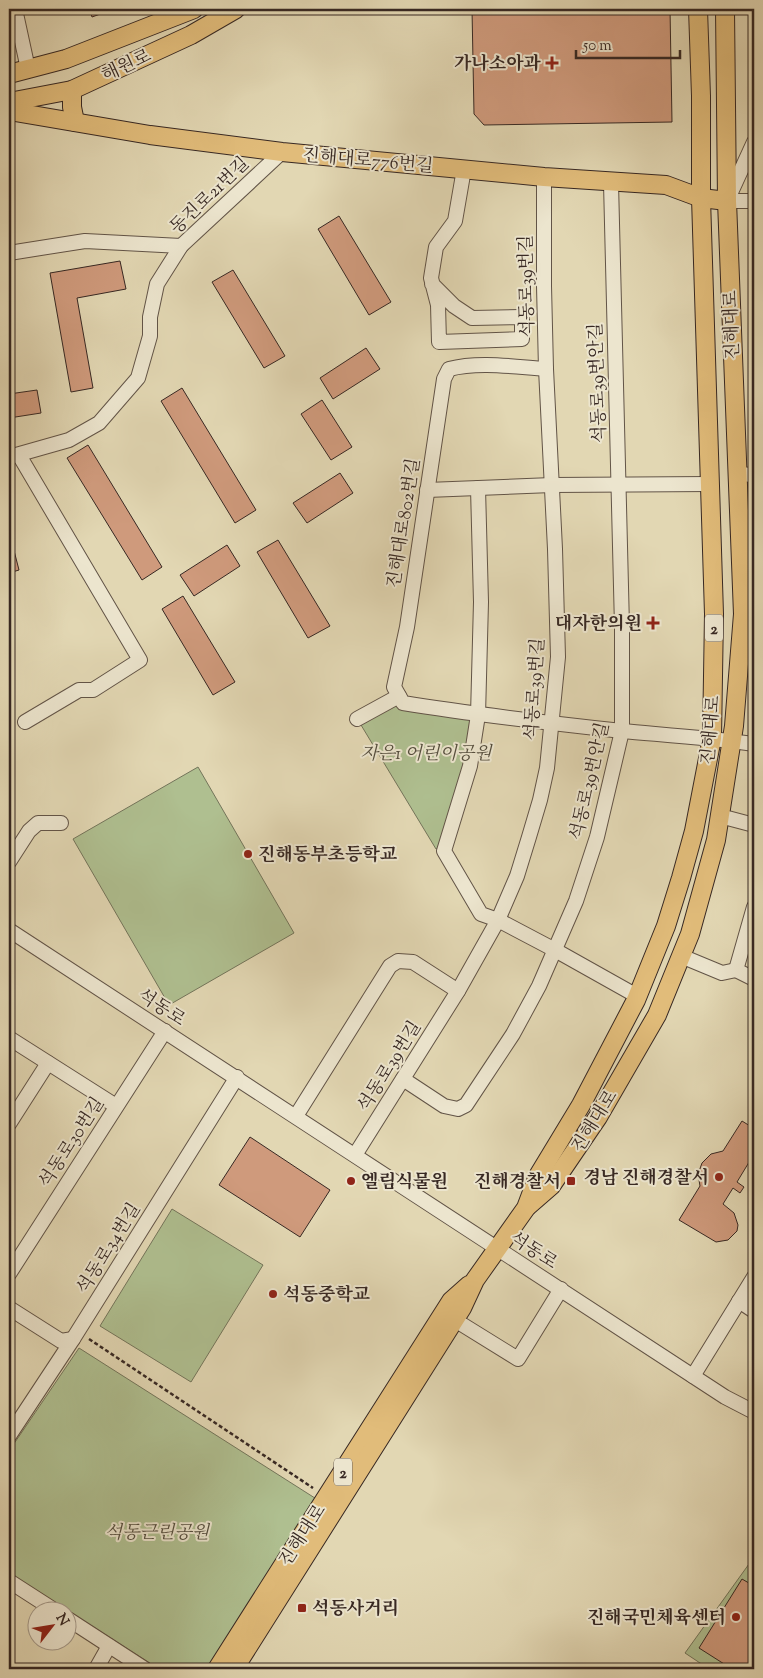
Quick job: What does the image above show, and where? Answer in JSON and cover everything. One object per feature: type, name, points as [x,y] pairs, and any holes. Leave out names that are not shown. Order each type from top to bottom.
[{"type":"main road","points":[[9,74],[66,59],[194,9]]},
{"type":"main road","name":"해원로","points":[[9,102],[72,90],[191,35],[236,9]]},
{"type":"main road","name":"진해대로","points":[[526,1208],[538,1176],[581,1105],[638,996],[663,933],[694,830],[712,738],[714,614],[701,198],[701,96],[698,9]]},
{"type":"main road","name":"진해대로","points":[[526,1208],[552,1186],[598,1117],[657,1015],[690,934],[716,840],[720,816],[732,741],[743,614],[746,474],[727,200],[725,9]]},
{"type":"main road","points":[[72,90],[72,107],[75,122]]},
{"type":"main road","name":"진해대로776번길","points":[[9,111],[150,135],[282,152],[544,177],[666,185],[701,198],[727,200]]},
{"type":"main road","name":"2","points":[[234,1669],[455,1320],[476,1280],[526,1208]]},
{"type":"main road","name":"진해대로","points":[[217,1669],[451,1301],[476,1280]]},
{"type":"street","points":[[15,9],[28,69]]},
{"type":"street","points":[[754,142],[727,200],[754,201]]},
{"type":"street","name":"동진로21번길","points":[[14,456],[68,440],[99,422],[138,378],[150,336],[150,318],[157,284],[181,246],[282,152]]},
{"type":"street","points":[[432,284],[454,306],[472,318],[522,317],[522,339],[439,342],[438,305],[432,284],[431,278],[436,246],[455,220],[464,169]]},
{"type":"street","name":"석동로39번길","points":[[355,1155],[458,991],[498,920],[517,876],[540,800],[546,768],[558,657],[546,369],[544,177]]},
{"type":"street","name":"석동로39번안길","points":[[404,1078],[444,1106],[458,1109],[466,1105],[513,1034],[539,986],[576,902],[597,837],[622,731],[622,627],[611,182]]},
{"type":"street","points":[[9,252],[85,241],[181,246]]},
{"type":"street","name":"진해대로802번길","points":[[399,696],[394,687],[406,627],[444,379],[449,369],[461,366],[546,369]]},
{"type":"street","points":[[14,456],[140,660],[93,690],[79,690],[25,722]]},
{"type":"street","points":[[427,490],[711,484]]},
{"type":"street","points":[[478,488],[481,602],[478,714],[470,766],[444,851],[481,914],[498,920],[638,996]]},
{"type":"street","points":[[357,719],[399,696],[403,703],[478,714],[754,744]]},
{"type":"street","points":[[720,816],[754,825]]},
{"type":"street","points":[[9,862],[29,831],[38,823],[61,823]]},
{"type":"street","points":[[736,970],[754,907]]},
{"type":"street","name":"석동로","points":[[9,930],[692,1376],[725,1397],[754,1412]]},
{"type":"street","points":[[681,956],[722,973],[736,970],[754,979]]},
{"type":"street","points":[[296,1116],[390,966],[398,961],[413,962],[458,991]]},
{"type":"street","name":"석동로30번길","points":[[9,1274],[165,1031]]},
{"type":"street","points":[[9,1038],[116,1106]]},
{"type":"street","points":[[9,1124],[48,1063]]},
{"type":"street","name":"석동로34번길","points":[[9,1436],[73,1339],[236,1077]]},
{"type":"street","points":[[692,1376],[754,1277]]},
{"type":"street","points":[[455,1320],[518,1359],[561,1289]]},
{"type":"street","points":[[739,1301],[754,1311]]},
{"type":"street","points":[[9,1308],[61,1341],[73,1339]]},
{"type":"street","points":[[9,1581],[38,1600]]},
{"type":"street","points":[[78,1626],[145,1669]]},
{"type":"street","points":[[96,1669],[109,1646]]},
{"type":"path","points":[[73,1339],[85,1337],[327,1497]]},
{"type":"green space","name":"자은1 어린이공원","points":[[395,705],[473,719],[465,765],[441,847],[436,849],[361,725]]},
{"type":"green space","points":[[198,767],[294,933],[169,1005],[73,839]]},
{"type":"green space","points":[[172,1209],[263,1265],[191,1382],[100,1326]]},
{"type":"green space","name":"석동근린공원","points":[[79,1348],[318,1500],[207,1669],[159,1669],[78,1617],[78,1600],[51,1600],[9,1573],[9,1451]]},
{"type":"green space","name":"진해국민체육센터","points":[[754,1557],[754,1669],[709,1669],[685,1653]]},
{"type":"building","points":[[89,9],[114,9],[92,17]]},
{"type":"building","points":[[472,9],[670,9],[672,122],[484,125],[474,114]]},
{"type":"building","points":[[339,216],[391,302],[369,315],[318,229]]},
{"type":"building","points":[[120,261],[126,289],[77,298],[93,388],[71,392],[50,273]]},
{"type":"building","points":[[233,270],[285,356],[264,368],[212,282]]},
{"type":"building","points":[[366,348],[380,369],[333,399],[320,378]]},
{"type":"building","points":[[182,388],[256,510],[235,523],[161,401]]},
{"type":"building","points":[[37,390],[41,413],[9,418],[9,394]]},
{"type":"building","points":[[322,400],[352,447],[331,460],[301,414]]},
{"type":"building","points":[[88,445],[162,567],[142,580],[67,458]]},
{"type":"building","points":[[340,473],[353,493],[307,523],[293,503]]},
{"type":"building","points":[[9,531],[19,570],[9,573]]},
{"type":"building","points":[[278,540],[330,626],[308,638],[257,552]]},
{"type":"building","points":[[227,545],[240,566],[194,596],[180,575]]},
{"type":"building","points":[[183,596],[235,682],[213,695],[162,609]]},
{"type":"building","name":"경남 진해경찰서","points":[[754,1119],[754,1154],[737,1182],[744,1187],[740,1193],[733,1188],[723,1204],[734,1213],[738,1225],[737,1231],[728,1240],[716,1242],[679,1220],[700,1186],[698,1174],[702,1163],[711,1154],[723,1151],[742,1121],[750,1126]]},
{"type":"building","points":[[250,1137],[330,1190],[300,1237],[219,1185]]},
{"type":"building","name":"진해국민체육센터","points":[[742,1579],[754,1586],[754,1669],[732,1669],[699,1648]]},
{"type":"place","name":"가나소아과","points":[[552,63]]},
{"type":"place","name":"대자한의원","points":[[653,623]]},
{"type":"place","name":"진해동부초등학교","points":[[248,854]]},
{"type":"place","name":"경남 진해경찰서","points":[[719,1177]]},
{"type":"place","name":"엘림식물원","points":[[351,1181]]},
{"type":"place","name":"진해경찰서","points":[[571,1181]]},
{"type":"place","name":"석동중학교","points":[[273,1294]]},
{"type":"place","name":"석동사거리","points":[[302,1608]]},
{"type":"place","name":"진해국민체육센터","points":[[736,1617]]}]
